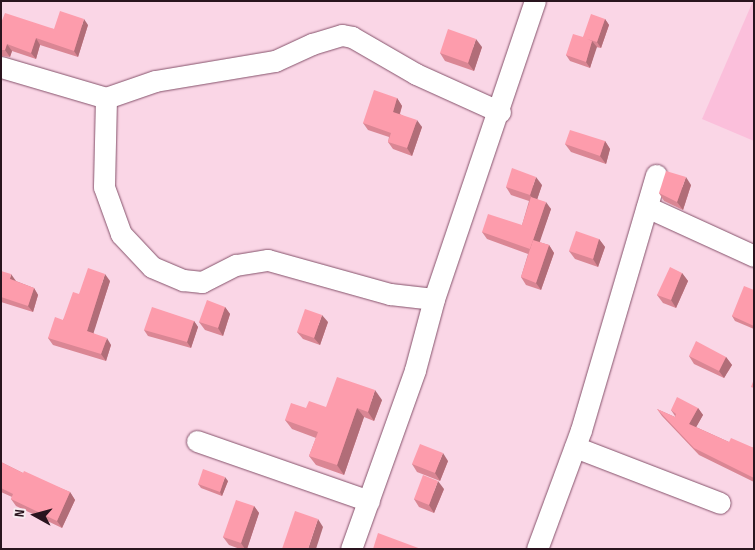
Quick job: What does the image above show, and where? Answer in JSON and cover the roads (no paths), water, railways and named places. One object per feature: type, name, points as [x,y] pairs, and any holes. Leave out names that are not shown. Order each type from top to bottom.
[{"type":"street","points":[[351,549],[415,370],[434,299],[500,112],[535,1]]},
{"type":"street","points":[[1,67],[106,98],[155,81],[275,61],[312,44],[342,35],[352,36],[416,74],[500,112]]},
{"type":"street","points":[[106,98],[104,187],[121,234],[152,267],[183,280],[202,282],[236,266],[268,260],[390,294],[434,299]]},
{"type":"street","points":[[537,549],[575,447],[656,175]]},
{"type":"street","points":[[647,207],[754,256]]},
{"type":"street","points":[[197,441],[369,501]]},
{"type":"street","points":[[575,447],[720,503]]}]
